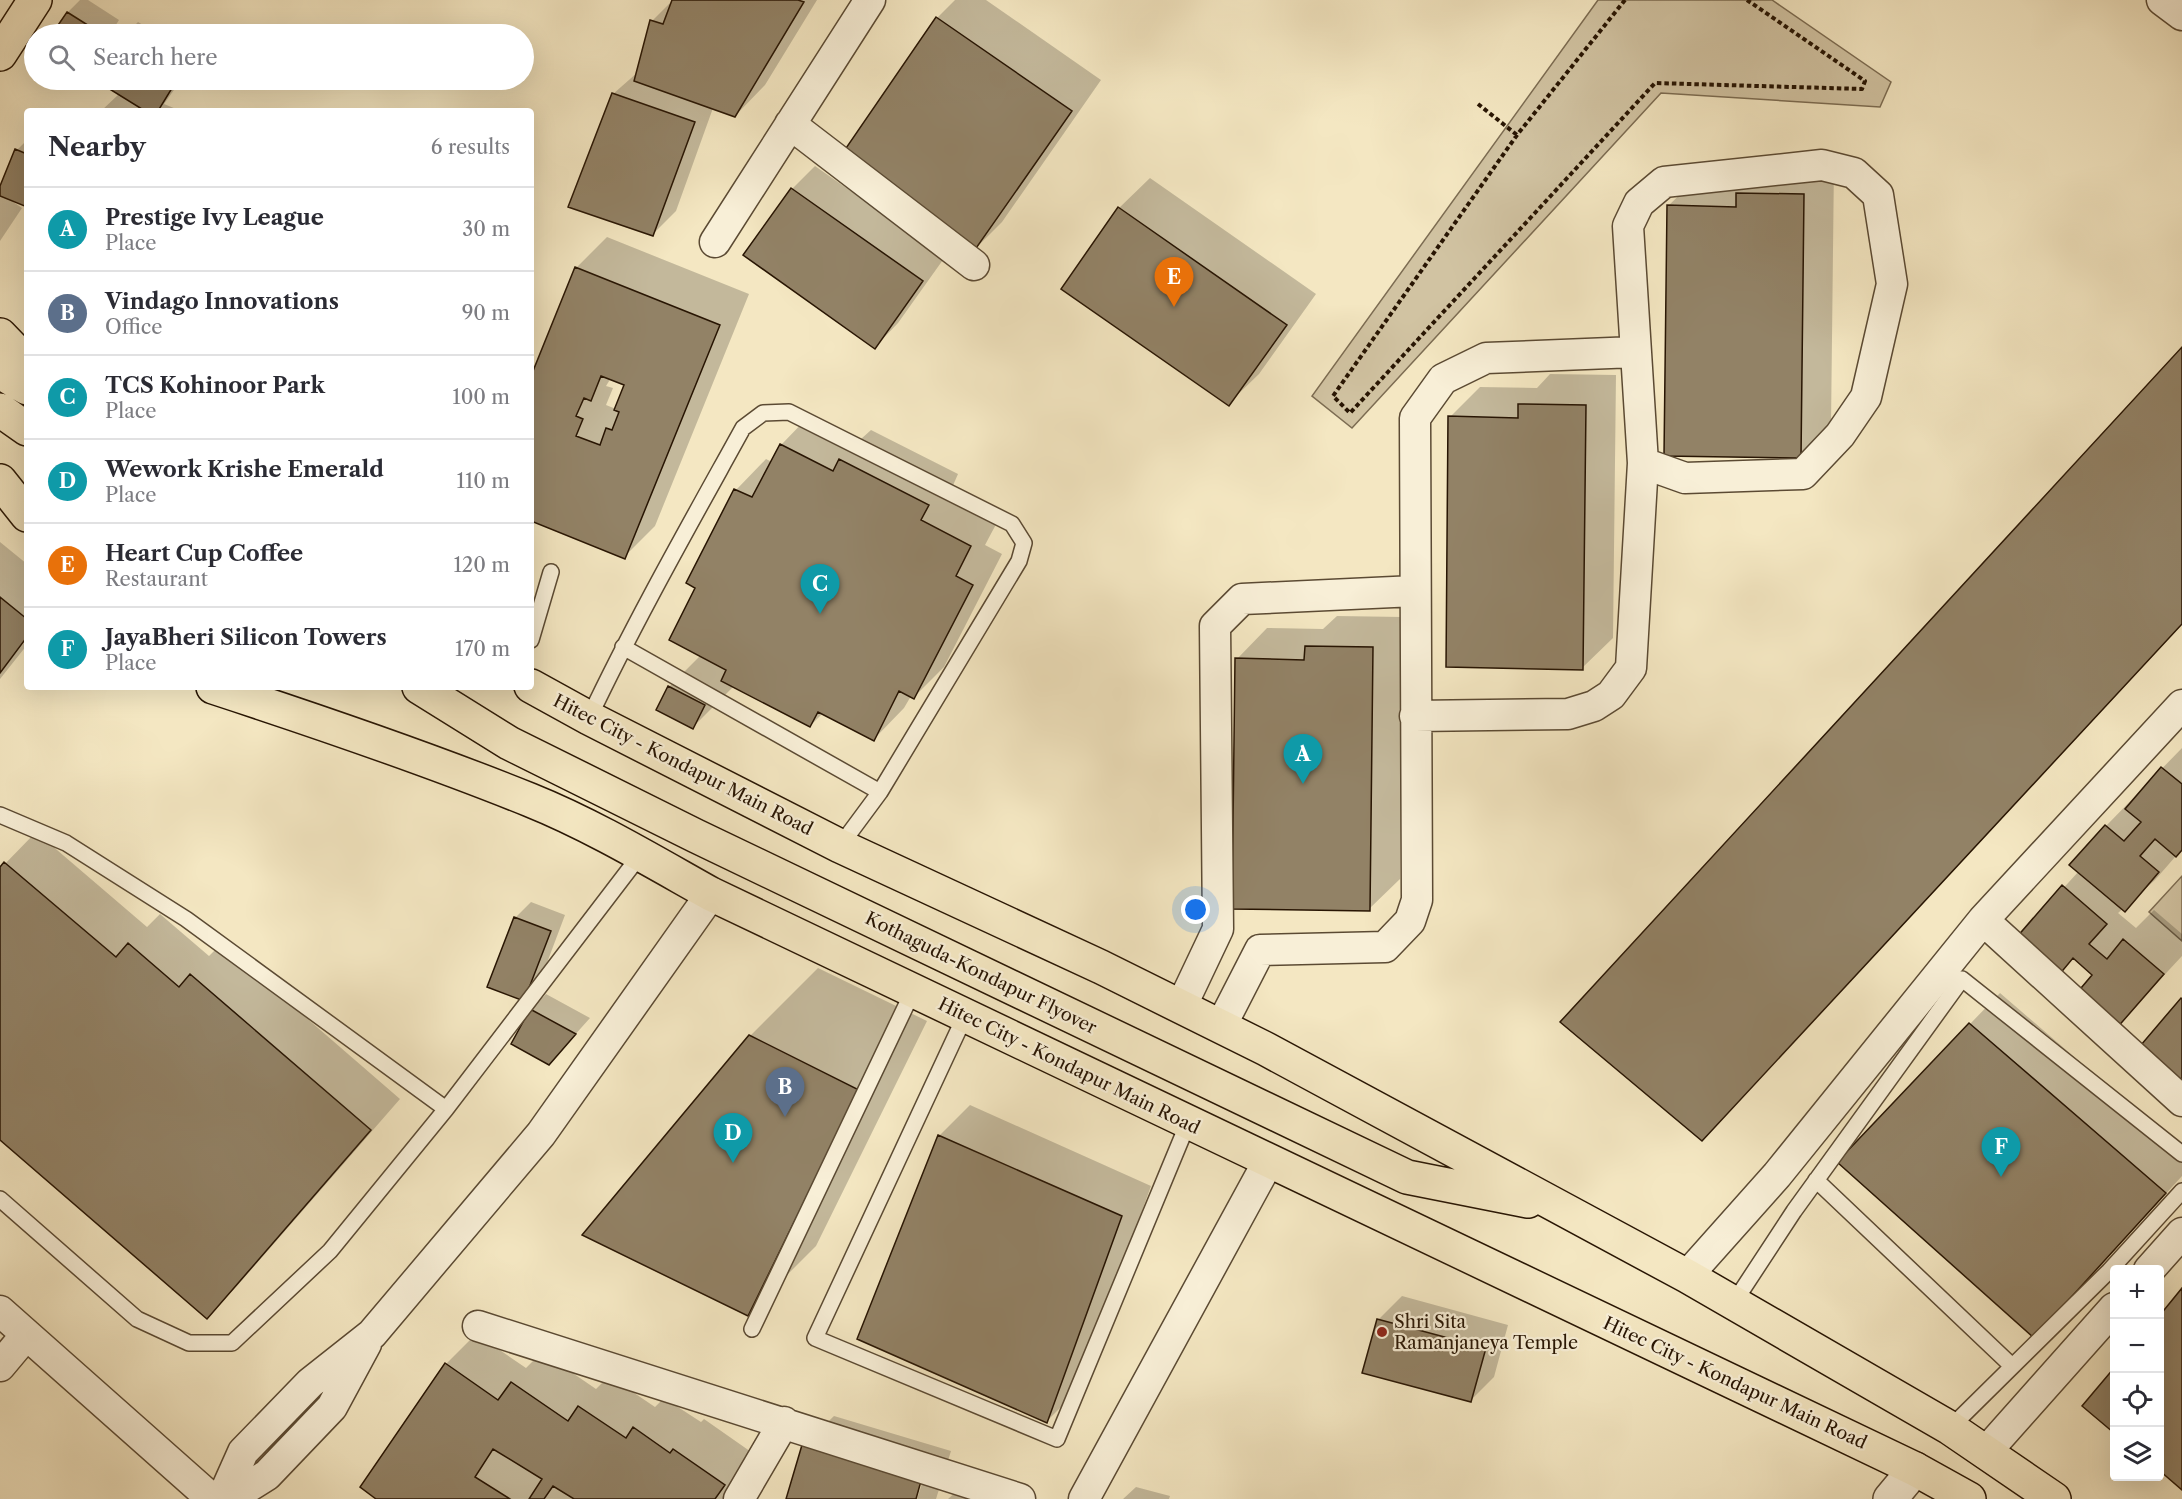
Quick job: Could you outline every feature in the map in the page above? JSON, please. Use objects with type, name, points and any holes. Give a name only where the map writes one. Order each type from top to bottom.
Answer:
[{"type":"main road","points":[[0,54],[35,0]]},
{"type":"main road","points":[[0,335],[24,360]]},
{"type":"main road","points":[[0,372],[24,386]]},
{"type":"main road","points":[[0,410],[24,427]]},
{"type":"main road","points":[[0,482],[24,511]]},
{"type":"main road","name":"Hitec City - Kondapur Main Road","points":[[534,688],[840,846],[1101,967],[1187,995],[1226,1015],[1950,1428],[2054,1499]]},
{"type":"main road","name":"Hitec City - Kondapur Main Road","points":[[222,690],[312,719],[531,800],[641,854],[711,894],[1188,1124],[1915,1469],[1969,1499]]},
{"type":"main road","name":"Kothaguda-Kondapur Flyover","points":[[424,690],[509,743],[696,836],[1407,1177],[1562,1208]]},
{"type":"street","points":[[715,242],[870,0]]},
{"type":"street","points":[[2162,0],[2182,15]]},
{"type":"street","points":[[790,124],[974,265]]},
{"type":"street","points":[[1415,716],[1568,714],[1594,706],[1611,695],[1631,668],[1643,463],[1628,226],[1638,203],[1664,182],[1822,165],[1854,173],[1878,195],[1892,284],[1866,397],[1840,435],[1803,474],[1685,478],[1643,463]]},
{"type":"street","points":[[1218,929],[1260,950],[1385,947],[1410,921],[1417,900],[1415,418],[1443,379],[1486,358],[1635,352]]},
{"type":"street","points":[[1187,995],[1218,929],[1215,626],[1242,599],[1415,591]]},
{"type":"street","points":[[1686,1276],[1777,1175],[1983,920],[2182,705]]},
{"type":"street","points":[[229,1499],[267,1475],[332,1407],[372,1334],[541,1134],[711,894]]},
{"type":"street","points":[[1983,920],[2182,1101]]},
{"type":"street","points":[[1226,1015],[1260,950]]},
{"type":"street","points":[[1084,1499],[1268,1162]]},
{"type":"street","points":[[2153,1265],[2182,1233]]},
{"type":"street","points":[[0,1311],[213,1499]]},
{"type":"street","points":[[1985,1452],[2110,1314]]},
{"type":"street","points":[[478,1326],[1020,1499]]},
{"type":"street","points":[[222,1499],[243,1452],[310,1383],[372,1334]]},
{"type":"street","points":[[0,1366],[26,1335]]},
{"type":"street","points":[[739,1499],[784,1422]]},
{"type":"street","points":[[1890,1499],[1915,1469]]},
{"type":"lane","points":[[589,718],[623,648],[743,428],[763,413],[789,412],[1012,524],[1024,543],[1019,561],[880,792],[840,846]]},
{"type":"lane","points":[[534,630],[551,572]]},
{"type":"lane","points":[[623,648],[880,792]]},
{"type":"lane","points":[[0,815],[66,843],[186,919],[446,1108]]},
{"type":"lane","points":[[0,1199],[136,1319],[189,1343],[232,1343],[330,1251],[446,1108],[641,854]]},
{"type":"lane","points":[[1734,1304],[1816,1180],[1962,979],[2182,1154]]},
{"type":"lane","points":[[752,1329],[914,991]]},
{"type":"lane","points":[[964,1016],[815,1338],[1057,1439],[1188,1124]]},
{"type":"lane","points":[[1816,1180],[2012,1366]]},
{"type":"lane","points":[[1950,1428],[2109,1271],[2182,1191]]},
{"type":"path","points":[[1626,0],[1517,135],[1333,396],[1350,413],[1655,83],[1862,89],[1865,81],[1747,0]]},
{"type":"path","points":[[1478,104],[1517,135]]},
{"type":"shaded area","points":[[1598,0],[1772,0],[1891,82],[1880,107],[1661,93],[1352,428],[1312,396]]},
{"type":"shaded area","points":[[2182,876],[2182,941],[2149,912]]},
{"type":"building","points":[[672,0],[798,0],[804,2],[735,117],[634,81],[650,20],[663,24]]},
{"type":"building","points":[[67,12],[86,24],[59,24]]},
{"type":"building","points":[[936,17],[1072,111],[972,254],[844,151]]},
{"type":"building","points":[[111,90],[171,90],[160,108],[140,108]]},
{"type":"building","points":[[612,93],[695,122],[653,236],[568,207]]},
{"type":"building","points":[[15,149],[24,153],[24,206],[0,196],[0,186]]},
{"type":"building","points":[[791,188],[923,281],[875,349],[743,255]]},
{"type":"building","points":[[1736,193],[1804,194],[1801,458],[1664,456],[1667,205],[1736,207]]},
{"type":"building","points":[[1118,207],[1287,325],[1229,406],[1061,289]]},
{"type":"building","points":[[575,267],[720,325],[625,559],[534,522],[534,369]],"holes":[[[601,376],[624,385],[614,410],[619,412],[612,430],[606,428],[600,445],[576,436],[583,419],[576,416],[584,398],[591,401]]]},
{"type":"building","points":[[2182,347],[2182,624],[1702,1141],[1560,1022]]},
{"type":"building","points":[[1518,404],[1586,405],[1583,670],[1446,667],[1448,416],[1518,418]]},
{"type":"building","points":[[780,444],[833,471],[839,459],[929,505],[921,520],[971,546],[956,576],[973,585],[914,699],[899,691],[874,741],[818,712],[810,727],[721,681],[726,670],[669,640],[695,588],[686,583],[734,489],[752,497]]},
{"type":"building","points":[[0,597],[24,617],[24,641],[0,673]]},
{"type":"building","points":[[1305,646],[1373,647],[1370,911],[1232,909],[1235,658],[1304,660]]},
{"type":"building","points":[[668,686],[705,705],[693,729],[656,710]]},
{"type":"building","points":[[2161,767],[2182,784],[2182,850],[2176,857],[2155,839],[2140,856],[2159,872],[2125,912],[2069,865],[2105,825],[2124,841],[2141,822],[2125,809]]},
{"type":"building","points":[[4,862],[116,957],[128,943],[179,987],[190,974],[371,1130],[207,1319],[0,1140],[0,867]]},
{"type":"building","points":[[2062,885],[2107,924],[2089,944],[2107,959],[2123,939],[2164,974],[2116,1029],[2076,994],[2092,975],[2073,958],[2059,975],[2016,938]]},
{"type":"building","points":[[514,917],[551,931],[524,1001],[487,987]]},
{"type":"building","points":[[2182,999],[2182,1083],[2135,1052]]},
{"type":"building","points":[[530,1009],[576,1034],[549,1065],[511,1044]]},
{"type":"building","points":[[1969,1023],[2166,1193],[2034,1338],[1837,1162]]},
{"type":"building","points":[[749,1035],[859,1090],[748,1316],[582,1235]]},
{"type":"building","points":[[938,1135],[1122,1216],[1047,1423],[857,1339]]},
{"type":"building","points":[[2182,1288],[2182,1490],[2164,1474],[2164,1310]]},
{"type":"building","points":[[1377,1319],[1486,1348],[1471,1402],[1362,1373]]},
{"type":"building","points":[[445,1363],[498,1400],[511,1382],[568,1421],[578,1406],[626,1438],[633,1427],[670,1453],[673,1449],[725,1485],[715,1499],[574,1499],[553,1486],[544,1499],[529,1499],[542,1479],[493,1449],[475,1477],[510,1499],[376,1499],[360,1487]]},
{"type":"building","points":[[2110,1373],[2110,1430],[2082,1406]]},
{"type":"building","points":[[802,1445],[921,1481],[916,1499],[786,1499]]},
{"type":"place","name":"Heart Cup Coffee","points":[[1174,307]]},
{"type":"place","name":"TCS Kohinoor Park","points":[[820,614]]},
{"type":"place","name":"Prestige Ivy League","points":[[1303,784]]},
{"type":"place","name":"Vindago Innovations","points":[[785,1117]]},
{"type":"place","name":"Wework Krishe Emerald","points":[[733,1163]]},
{"type":"place","name":"JayaBheri Silicon Towers","points":[[2001,1177]]},
{"type":"place","name":"Shri Sita Ramanjaneya Temple","points":[[1382,1332]]}]
